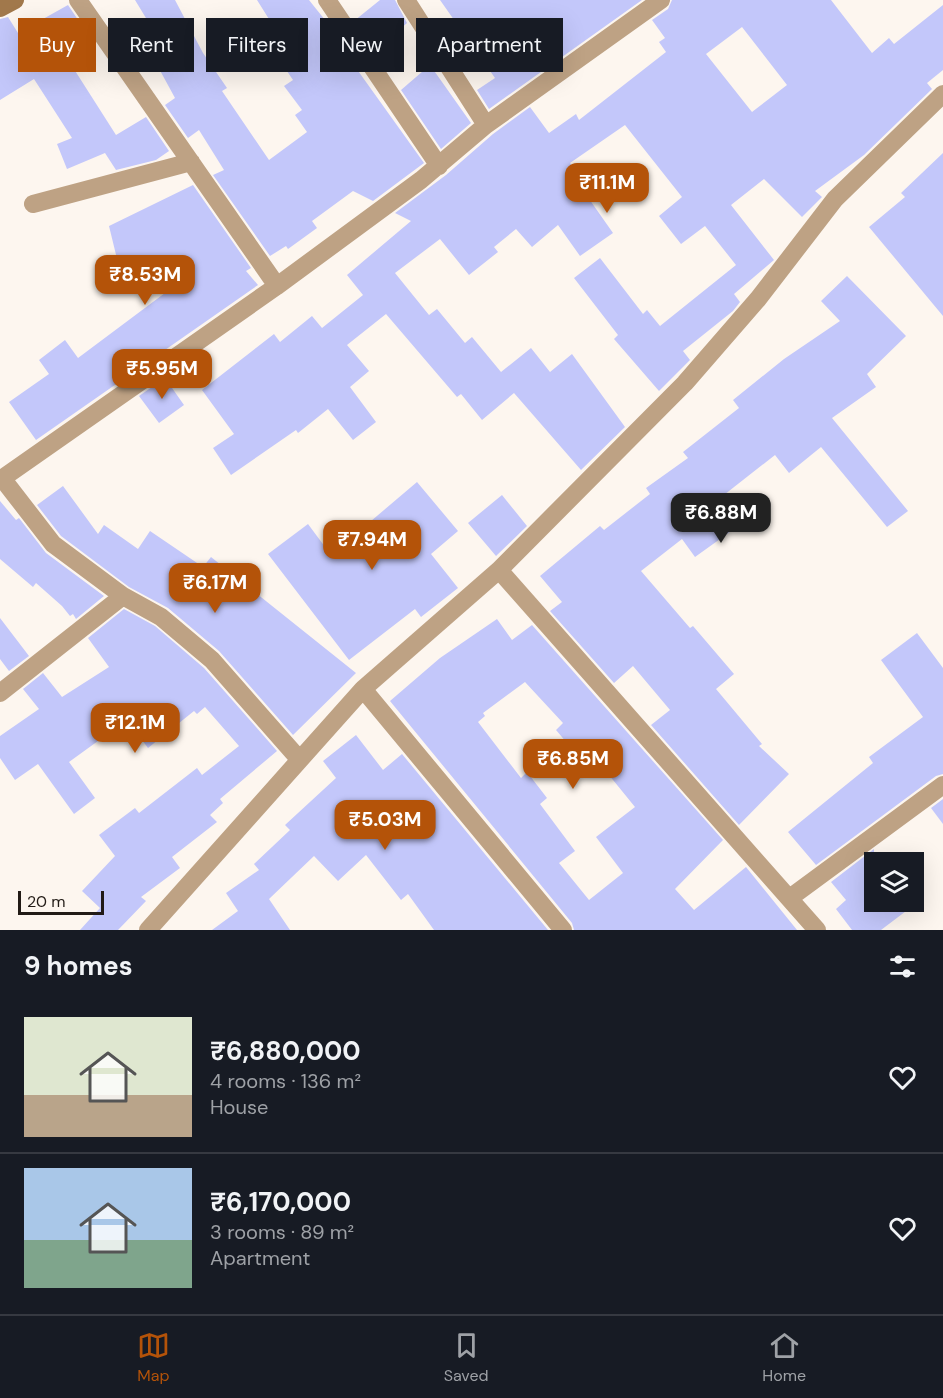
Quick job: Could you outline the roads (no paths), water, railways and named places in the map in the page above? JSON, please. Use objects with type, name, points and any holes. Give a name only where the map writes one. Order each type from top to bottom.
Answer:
[{"type":"street","points":[[0,8],[15,0]]},
{"type":"street","points":[[78,0],[277,286]]},
{"type":"street","points":[[327,0],[439,166]]},
{"type":"street","points":[[406,0],[486,124]]},
{"type":"street","points":[[299,759],[212,660],[161,617],[123,596],[53,544],[1,479],[277,286],[439,166],[486,124],[661,0]]},
{"type":"street","points":[[155,927],[299,759],[363,689],[499,570],[685,383],[758,299],[835,199],[943,94]]},
{"type":"street","points":[[33,204],[191,162]]},
{"type":"street","points":[[499,570],[817,930]]},
{"type":"street","points":[[0,693],[123,596]]},
{"type":"street","points":[[363,689],[563,930]]},
{"type":"street","points":[[790,897],[943,785]]}]
